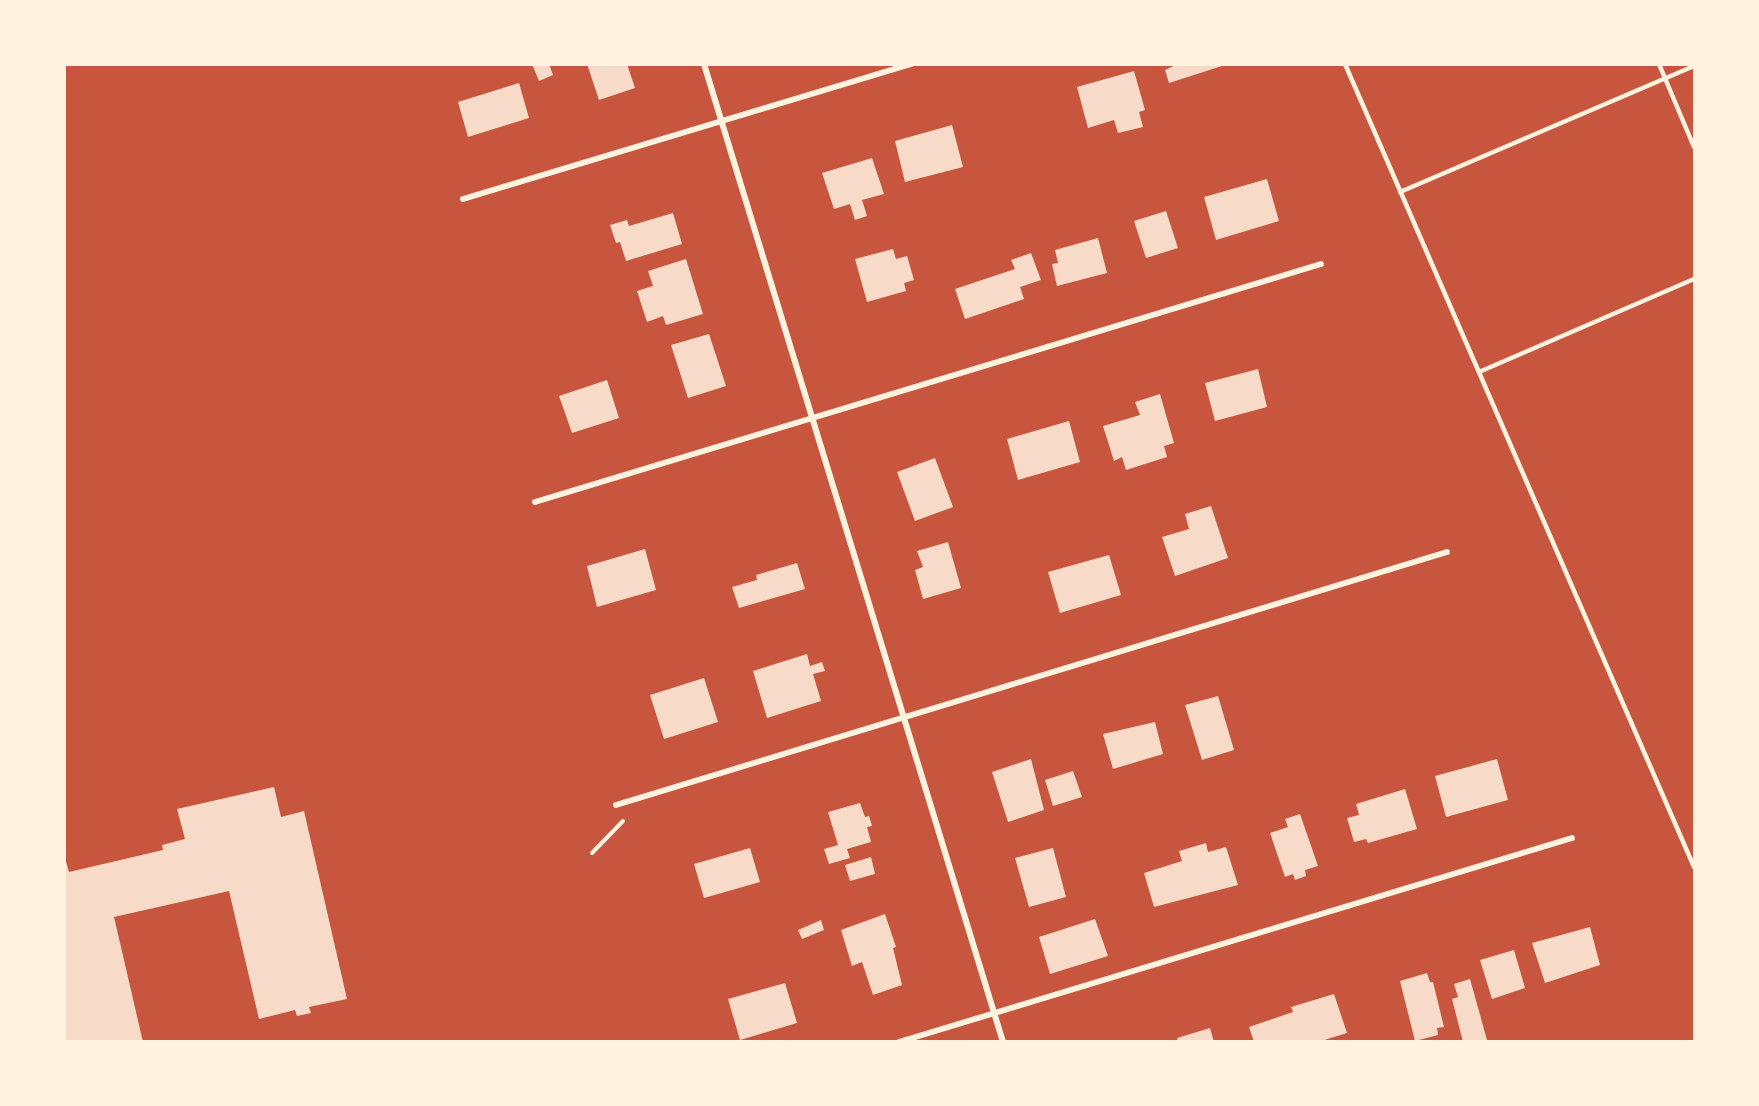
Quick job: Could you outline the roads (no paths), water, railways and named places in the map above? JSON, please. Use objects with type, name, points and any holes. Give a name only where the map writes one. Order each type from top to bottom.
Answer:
[{"type":"street","points":[[704,64],[902,718],[1003,1041]]},
{"type":"street","points":[[463,199],[911,64]]},
{"type":"street","points":[[535,502],[1321,264]]},
{"type":"street","points":[[616,805],[1447,552]]},
{"type":"street","points":[[899,1041],[1572,838]]},
{"type":"lane","points":[[1345,64],[1695,867]]},
{"type":"lane","points":[[1659,64],[1695,147]]},
{"type":"lane","points":[[1400,192],[1695,66]]},
{"type":"lane","points":[[1479,372],[1695,279]]}]
